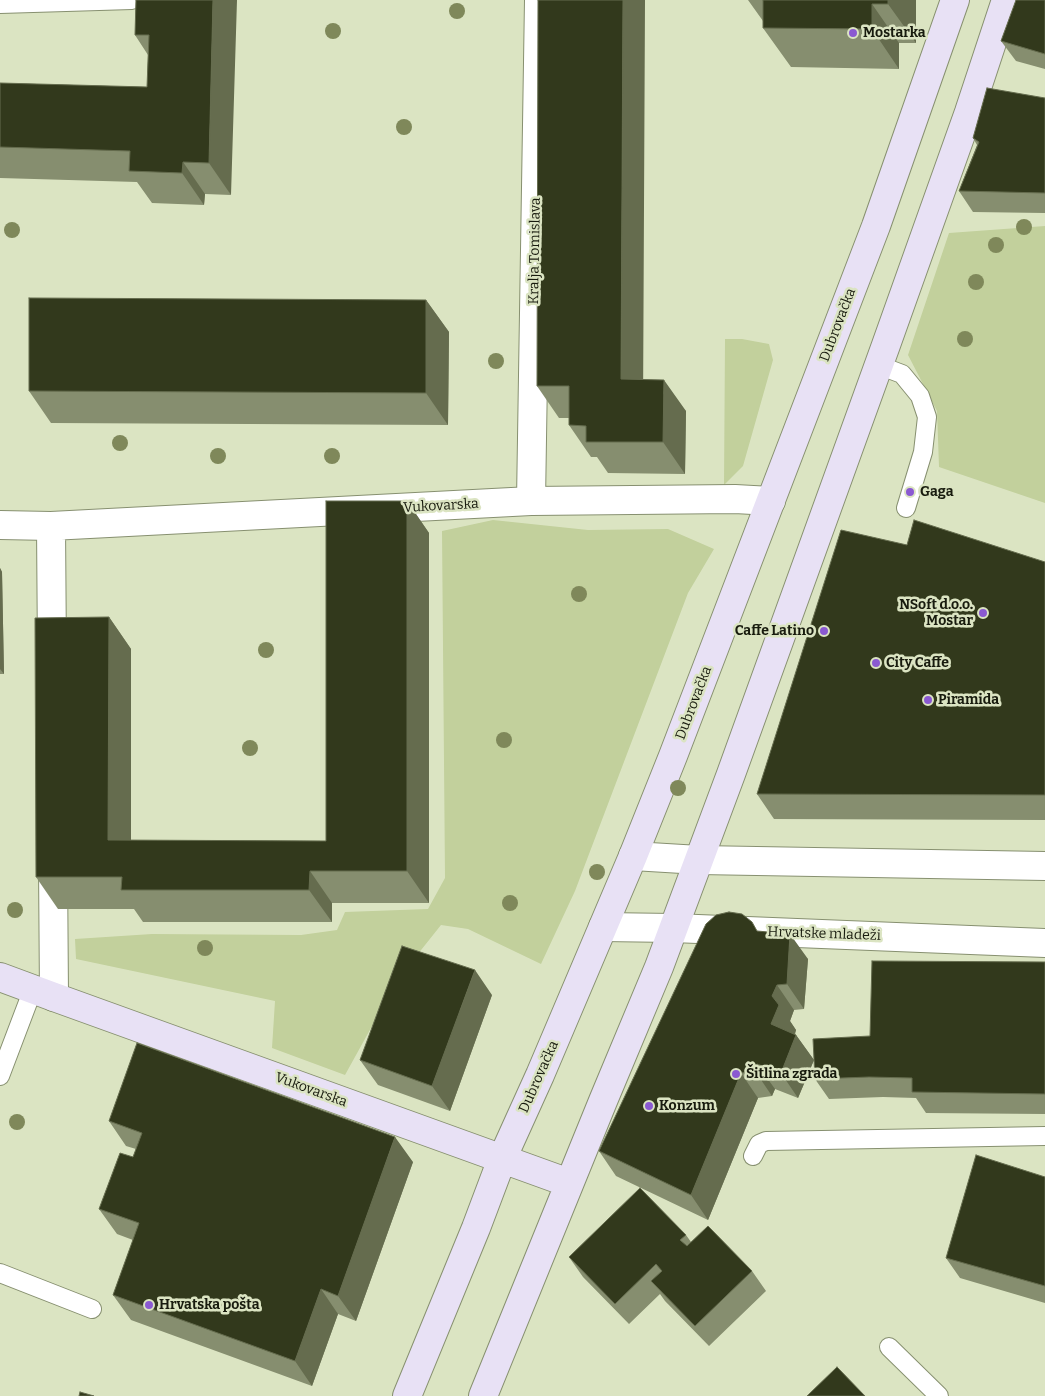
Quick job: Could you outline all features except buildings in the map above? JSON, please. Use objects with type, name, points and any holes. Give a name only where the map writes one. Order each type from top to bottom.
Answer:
[{"type":"street","name":"Kralja Tomislava","points":[[530,501],[539,0]]},
{"type":"street","name":"Dubrovačka","points":[[407,1396],[476,1228],[502,1159],[634,856],[876,226],[955,0]]},
{"type":"street","points":[[483,1396],[659,967],[969,112],[1006,0]]},
{"type":"street","name":"Vukovarska","points":[[0,525],[51,526],[530,501],[728,499],[771,501]]},
{"type":"street","points":[[51,526],[52,683]]},
{"type":"street","points":[[43,993],[53,840]]},
{"type":"street","points":[[634,856],[699,860],[1045,866]]},
{"type":"street","name":"Hrvatske mladeži","points":[[603,927],[673,928],[1045,943]]},
{"type":"street","name":"Vukovarska","points":[[0,976],[569,1183]]},
{"type":"lane","points":[[0,4],[132,0]]},
{"type":"lane","points":[[878,365],[902,374],[920,396],[927,418],[923,452],[906,508]]},
{"type":"lane","points":[[0,1076],[43,993]]},
{"type":"lane","points":[[752,1156],[759,1144],[766,1141],[1045,1136]]},
{"type":"lane","points":[[0,1272],[92,1309]]},
{"type":"lane","points":[[889,1347],[939,1396]]},
{"type":"green space","points":[[1045,226],[1045,503],[939,467],[937,411],[908,355],[949,233]]},
{"type":"green space","points":[[725,339],[742,339],[769,344],[773,360],[743,466],[724,485]]},
{"type":"green space","points":[[493,520],[588,530],[668,529],[714,549],[688,593],[575,891],[541,964],[468,929],[441,925],[398,979],[345,1075],[272,1048],[275,1001],[76,959],[75,939],[152,934],[301,935],[337,930],[345,912],[428,909],[445,878],[442,531]]},
{"type":"place","name":"Mostarka","points":[[853,33]]},
{"type":"place","name":"Gaga","points":[[910,492]]},
{"type":"place","name":"NSoft d.o.o. Mostar","points":[[983,613]]},
{"type":"place","name":"Caffe Latino","points":[[824,631]]},
{"type":"place","name":"City Caffe","points":[[876,663]]},
{"type":"place","name":"Piramida","points":[[928,700]]},
{"type":"place","name":"Šitlina zgrada","points":[[736,1074]]},
{"type":"place","name":"Konzum","points":[[649,1106]]},
{"type":"place","name":"Hrvatska pošta","points":[[149,1305]]}]
